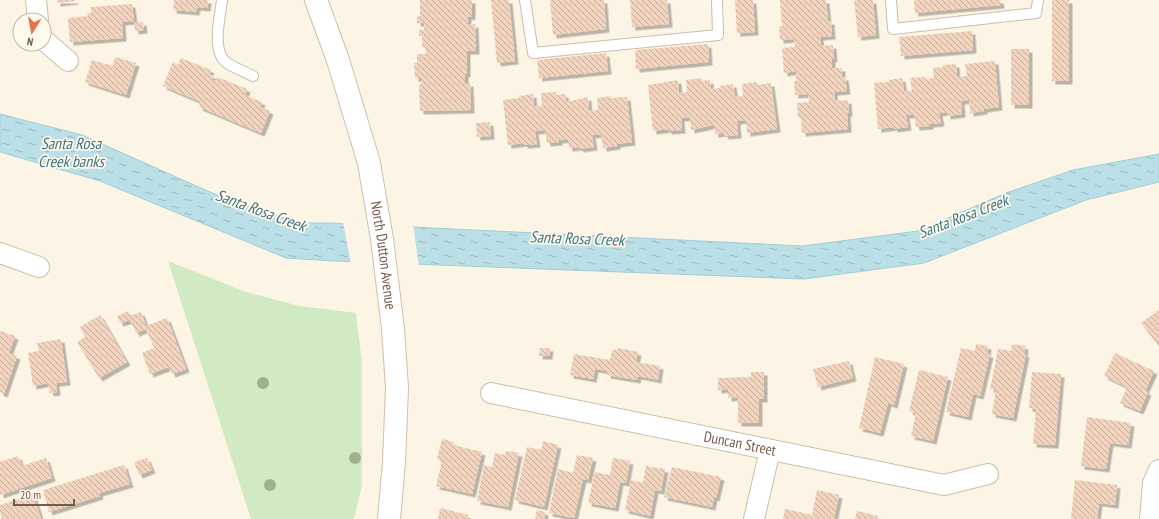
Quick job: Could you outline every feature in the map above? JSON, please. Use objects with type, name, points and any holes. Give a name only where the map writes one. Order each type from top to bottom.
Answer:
[{"type":"main road","name":"North Dutton Avenue","points":[[316,0],[338,60],[369,163],[382,239],[397,388],[394,462],[389,519]]},
{"type":"street","points":[[36,0],[37,12]]},
{"type":"street","points":[[52,47],[68,61]]},
{"type":"street","points":[[0,253],[39,267]]},
{"type":"street","name":"Duncan Street","points":[[491,393],[944,485],[988,474]]},
{"type":"street","points":[[754,519],[770,450]]},
{"type":"street","points":[[1150,519],[1154,483],[1159,470]]},
{"type":"lane","points":[[222,0],[218,49],[227,63],[253,76]]},
{"type":"lane","points":[[526,0],[533,53],[718,35],[717,0]]},
{"type":"lane","points":[[890,0],[893,29],[1036,13],[1038,0]]},
{"type":"green space","points":[[168,261],[246,292],[299,306],[356,313],[362,364],[362,485],[354,519],[251,519]]},
{"type":"water","points":[[0,114],[82,135],[219,196],[301,223],[330,223],[803,246],[918,231],[1006,193],[1073,170],[1159,154],[1159,182],[1086,200],[924,263],[804,279],[334,261],[286,258],[100,181],[0,152]]},
{"type":"pier","points":[[343,222],[413,225],[419,266],[351,264]]},
{"type":"building","points":[[57,0],[75,0],[75,1],[57,3]]},
{"type":"building","points":[[174,0],[208,0],[207,8],[197,7],[196,12],[173,10]]},
{"type":"building","points":[[420,0],[472,0],[472,16],[468,17],[468,25],[475,24],[476,51],[467,51],[467,74],[465,74],[465,84],[470,83],[471,110],[420,111],[419,85],[421,84],[421,78],[415,78],[414,63],[417,63],[417,54],[426,54],[425,47],[422,47],[422,36],[419,36],[419,30],[424,30],[424,23],[417,23],[417,17],[420,16]]},
{"type":"building","points":[[491,0],[509,0],[515,61],[497,63]]},
{"type":"building","points":[[550,0],[604,0],[606,29],[553,35]]},
{"type":"building","points":[[630,0],[667,0],[669,24],[632,27]]},
{"type":"building","points":[[735,0],[753,0],[755,32],[737,33]]},
{"type":"building","points":[[780,0],[826,0],[828,21],[831,21],[832,36],[820,37],[821,46],[833,45],[834,59],[832,59],[832,68],[842,68],[842,77],[845,77],[847,91],[834,92],[835,101],[848,100],[848,129],[802,133],[801,118],[798,117],[797,103],[809,102],[808,94],[795,95],[794,81],[796,81],[796,71],[784,73],[782,48],[795,47],[794,39],[780,40],[779,26],[782,26]]},
{"type":"building","points":[[854,0],[873,0],[876,35],[858,37]]},
{"type":"building","points":[[914,0],[1000,0],[1001,5],[915,13]]},
{"type":"building","points":[[1052,0],[1069,0],[1069,81],[1052,81]]},
{"type":"building","points":[[132,4],[134,21],[122,22],[123,38],[70,42],[68,18],[88,16],[87,13],[91,13],[91,7]]},
{"type":"building","points":[[143,22],[144,30],[135,31],[134,23]]},
{"type":"building","points":[[972,31],[973,50],[901,56],[899,37]]},
{"type":"building","points":[[708,44],[709,62],[636,69],[635,50]]},
{"type":"building","points":[[1011,49],[1029,49],[1029,105],[1011,105]]},
{"type":"building","points":[[606,53],[608,71],[539,78],[537,60]]},
{"type":"building","points":[[115,57],[136,63],[126,95],[85,82],[92,60],[113,66]]},
{"type":"building","points":[[181,58],[211,70],[209,74],[213,76],[212,80],[216,81],[217,77],[247,89],[245,95],[262,102],[260,107],[270,111],[261,133],[199,107],[201,102],[163,86],[173,62],[178,65]]},
{"type":"building","points":[[995,61],[999,107],[970,113],[969,100],[961,101],[962,114],[947,116],[947,112],[939,113],[941,123],[930,124],[930,126],[916,127],[914,115],[906,115],[908,127],[878,129],[874,83],[889,82],[889,80],[902,78],[904,91],[912,91],[910,78],[934,78],[933,68],[943,67],[943,65],[956,64],[957,77],[967,76],[965,64]]},
{"type":"building","points":[[702,78],[702,81],[710,80],[711,89],[733,84],[735,97],[743,96],[742,84],[756,82],[757,85],[771,83],[777,129],[747,133],[746,120],[737,121],[738,135],[725,136],[724,133],[715,134],[714,125],[691,130],[690,117],[681,118],[682,130],[668,131],[668,129],[653,131],[648,85],[678,80],[679,93],[687,92],[686,80]]},
{"type":"building","points":[[556,92],[556,95],[565,94],[566,102],[588,97],[589,111],[598,110],[597,98],[611,96],[611,98],[627,97],[632,142],[603,148],[601,134],[592,135],[594,147],[580,149],[579,147],[569,148],[568,139],[559,140],[559,142],[547,143],[545,130],[535,131],[537,144],[524,145],[524,143],[508,145],[503,100],[533,94],[534,107],[542,106],[541,93]]},
{"type":"building","points":[[490,122],[491,136],[477,137],[476,123]]},
{"type":"building","points":[[1159,310],[1159,341],[1156,343],[1141,323]]},
{"type":"building","points":[[128,311],[130,316],[141,312],[146,326],[167,318],[186,369],[172,374],[169,367],[150,374],[142,353],[154,348],[146,329],[136,333],[130,320],[120,323],[117,316]]},
{"type":"building","points":[[100,315],[127,362],[99,378],[77,342],[85,337],[80,327]]},
{"type":"building","points":[[0,331],[15,336],[9,353],[17,356],[4,394],[0,392]]},
{"type":"building","points":[[61,339],[67,382],[56,383],[57,392],[50,393],[48,383],[33,386],[28,353],[39,351],[37,343]]},
{"type":"building","points":[[976,344],[988,346],[987,354],[990,354],[980,396],[973,394],[968,417],[946,412],[961,348],[975,351]]},
{"type":"building","points":[[1012,344],[1025,346],[1024,354],[1026,354],[1013,418],[992,414],[996,390],[990,389],[998,349],[1011,351]]},
{"type":"building","points":[[540,348],[550,348],[549,356],[539,356]]},
{"type":"building","points":[[618,348],[638,352],[636,362],[660,366],[658,380],[638,376],[637,380],[607,375],[608,371],[595,369],[593,379],[570,375],[574,354],[610,360],[612,350],[617,350]]},
{"type":"building","points":[[1115,353],[1154,371],[1145,391],[1148,392],[1140,411],[1120,403],[1127,387],[1104,376]]},
{"type":"building","points":[[875,357],[904,364],[894,405],[888,403],[880,433],[859,428]]},
{"type":"building","points":[[849,361],[853,378],[818,387],[813,369]]},
{"type":"building","points":[[919,370],[948,377],[933,441],[911,436],[916,413],[909,411]]},
{"type":"building","points":[[751,372],[764,372],[764,399],[759,399],[759,423],[738,423],[738,397],[728,398],[728,389],[718,390],[718,378],[751,377]]},
{"type":"building","points":[[1032,372],[1061,374],[1055,445],[1033,444],[1036,409],[1029,408]]},
{"type":"building","points":[[1087,417],[1131,423],[1128,445],[1110,443],[1106,469],[1081,466]]},
{"type":"building","points":[[442,439],[454,442],[453,445],[482,452],[472,494],[436,486],[442,461],[437,459]]},
{"type":"building","points":[[543,441],[558,445],[544,507],[515,500],[527,447],[541,450]]},
{"type":"building","points":[[506,451],[519,453],[508,507],[477,501],[484,465],[492,467],[495,453],[505,455]]},
{"type":"building","points":[[577,455],[593,458],[588,480],[583,479],[574,518],[549,513],[558,469],[573,473]]},
{"type":"building","points":[[18,456],[22,466],[46,458],[52,478],[0,495],[0,462]]},
{"type":"building","points":[[147,458],[152,470],[139,475],[134,462]]},
{"type":"building","points":[[613,458],[630,461],[626,483],[620,482],[615,508],[588,503],[595,472],[610,475]]},
{"type":"building","points":[[124,465],[130,484],[99,493],[100,496],[49,512],[43,490]]},
{"type":"building","points":[[646,466],[665,469],[661,491],[655,490],[650,516],[625,510],[631,480],[643,483]]},
{"type":"building","points":[[672,467],[721,477],[716,498],[714,497],[712,507],[664,497]]},
{"type":"building","points":[[1075,480],[1117,485],[1115,505],[1099,503],[1097,519],[1071,519]]},
{"type":"building","points":[[817,490],[839,495],[834,519],[783,519],[785,509],[812,515]]},
{"type":"building","points":[[33,494],[41,519],[2,519],[0,505]]},
{"type":"building","points":[[440,508],[468,515],[467,519],[438,519]]},
{"type":"building","points":[[537,510],[545,512],[544,519],[535,519]]},
{"type":"building","points":[[857,511],[878,516],[877,519],[855,519]]},
{"type":"water label","name":"Santa Rosa Creek banks","points":[[71,152]]},
{"type":"water label","name":"Santa Rosa Creek","points":[[261,210]]},
{"type":"water label","name":"Santa Rosa Creek","points":[[963,216]]},
{"type":"water label","name":"Santa Rosa Creek","points":[[577,238]]}]
